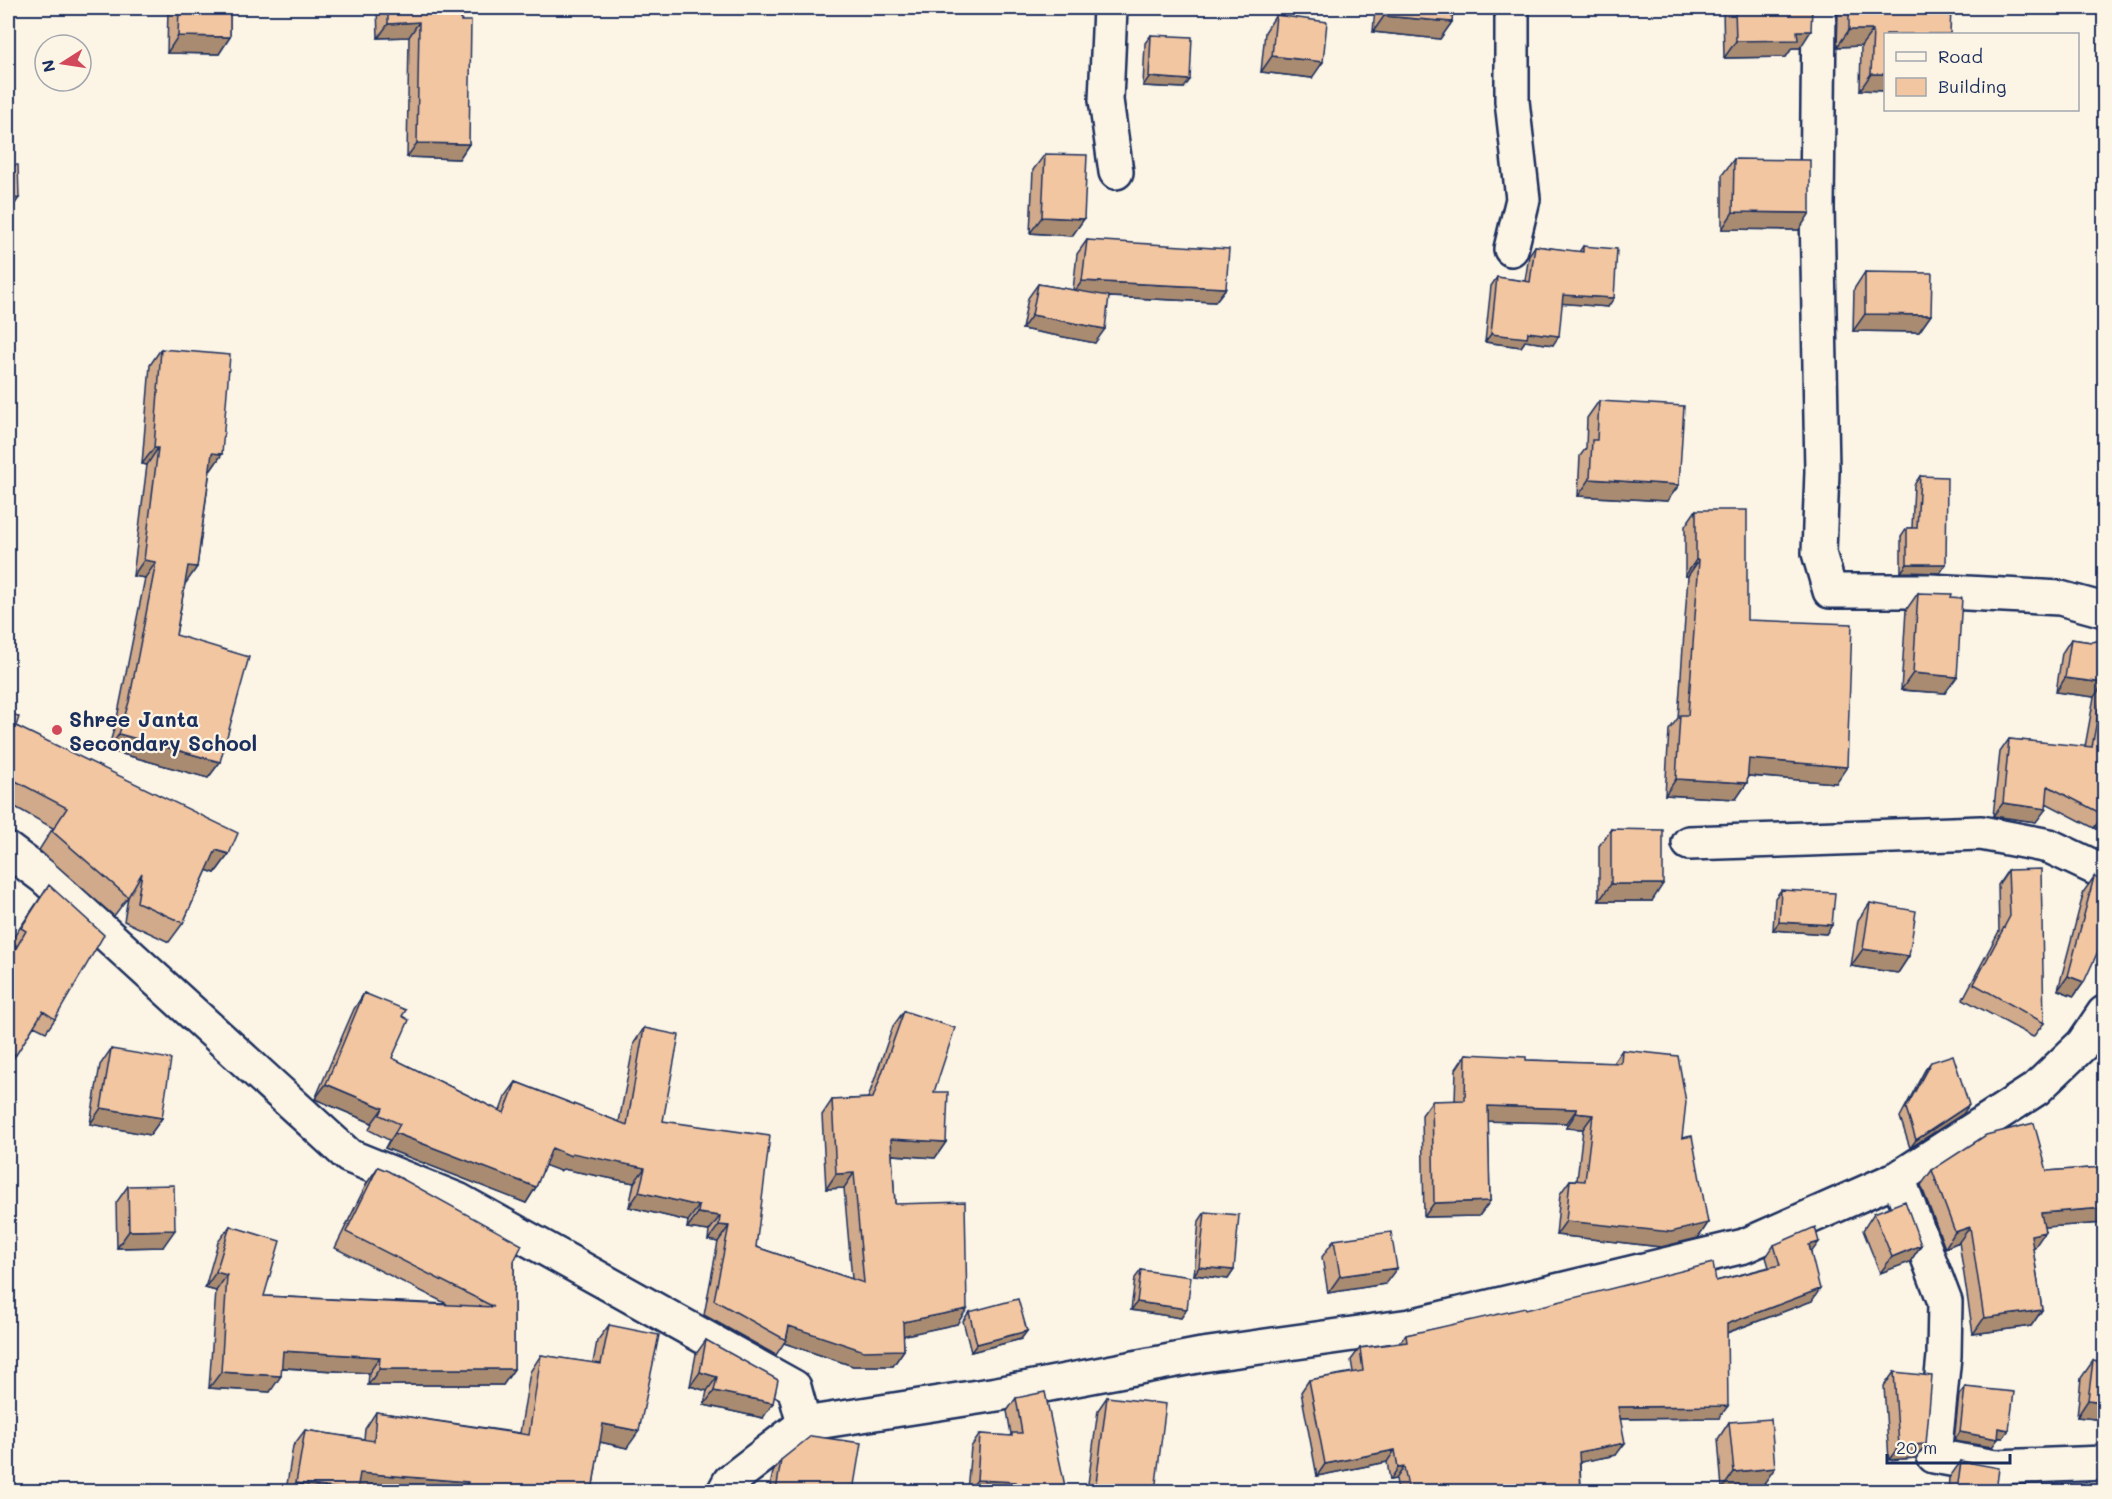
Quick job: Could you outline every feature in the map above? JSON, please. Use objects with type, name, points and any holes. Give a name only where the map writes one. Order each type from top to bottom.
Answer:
[{"type":"street","points":[[1110,8],[1106,100],[1116,172]]},
{"type":"street","points":[[1511,249],[1523,199],[1512,101],[1512,8]]},
{"type":"street","points":[[1819,8],[1818,208],[1822,471],[1819,554],[1830,591],[1930,591],[2060,598],[2104,610]]},
{"type":"street","points":[[1689,843],[1981,833],[2049,846],[2104,872]]},
{"type":"street","points":[[8,850],[44,877],[102,929],[349,1156],[458,1200],[794,1387],[804,1425]]},
{"type":"street","points":[[724,1491],[730,1481],[804,1425],[997,1394],[1202,1355],[1410,1326],[1744,1245],[1898,1178],[2036,1089],[2083,1044],[2104,1013]]},
{"type":"street","points":[[1898,1178],[1945,1302],[1944,1356],[1934,1456],[1995,1467],[2104,1463]]},
{"type":"building","points":[[179,8],[230,8],[230,37],[178,36]]},
{"type":"building","points":[[388,8],[461,8],[461,21],[471,21],[469,144],[417,143],[419,22],[388,24]]},
{"type":"building","points":[[1385,8],[1453,8],[1452,22],[1384,16]]},
{"type":"building","points":[[1735,8],[1812,8],[1811,31],[1797,31],[1798,40],[1736,41]]},
{"type":"building","points":[[1849,8],[1951,8],[1950,33],[1884,33],[1884,74],[1871,74],[1873,30],[1849,30]]},
{"type":"building","points":[[1276,15],[1327,22],[1323,62],[1272,56]]},
{"type":"building","points":[[1151,35],[1192,37],[1190,80],[1149,77]]},
{"type":"building","points":[[1045,154],[1087,155],[1084,219],[1042,217]]},
{"type":"building","points":[[1734,159],[1810,160],[1810,213],[1733,212]]},
{"type":"building","points":[[8,165],[18,165],[19,198],[8,199]]},
{"type":"building","points":[[1087,240],[1229,249],[1226,288],[1082,281]]},
{"type":"building","points":[[1535,246],[1583,252],[1583,246],[1617,249],[1614,298],[1563,295],[1559,336],[1528,332],[1527,338],[1491,334],[1497,277],[1530,282]]},
{"type":"building","points":[[1865,272],[1932,273],[1931,315],[1865,314]]},
{"type":"building","points":[[1038,284],[1109,296],[1105,329],[1032,315]]},
{"type":"building","points":[[161,349],[230,355],[222,454],[212,453],[197,567],[188,566],[176,635],[249,657],[220,762],[119,734],[129,702],[156,562],[144,560],[158,448],[154,448]]},
{"type":"building","points":[[1599,401],[1684,406],[1679,485],[1590,479],[1592,440],[1597,440]]},
{"type":"building","points":[[1920,476],[1947,477],[1946,564],[1907,564],[1907,528],[1917,528]]},
{"type":"building","points":[[1696,510],[1747,510],[1747,620],[1852,624],[1847,767],[1749,759],[1747,783],[1676,779],[1680,715],[1688,715],[1699,560],[1696,560]]},
{"type":"building","points":[[1918,593],[1952,594],[1951,597],[1962,598],[1957,677],[1913,673]]},
{"type":"building","points":[[2071,639],[2091,642],[2104,640],[2104,683],[2065,678]]},
{"type":"building","points":[[2104,683],[2104,815],[2048,786],[2046,809],[2003,803],[2009,739],[2092,747]]},
{"type":"building","points":[[8,711],[19,717],[16,726],[238,833],[229,854],[216,850],[183,923],[137,902],[142,873],[128,897],[52,831],[67,808],[8,777]]},
{"type":"building","points":[[1611,829],[1663,830],[1663,884],[1611,884]]},
{"type":"building","points":[[2041,869],[2044,1023],[1974,984],[2010,916],[2008,870]]},
{"type":"building","points":[[2094,877],[2104,880],[2104,938],[2084,982],[2068,976]]},
{"type":"building","points":[[49,885],[104,935],[55,1019],[43,1011],[16,1055],[8,1050],[8,962],[26,931],[21,928]]},
{"type":"building","points":[[1781,890],[1835,893],[1832,925],[1779,922]]},
{"type":"building","points":[[1870,903],[1916,911],[1909,956],[1863,949]]},
{"type":"building","points":[[364,993],[406,1010],[402,1016],[409,1020],[392,1058],[504,1113],[516,1082],[627,1125],[644,1028],[679,1035],[663,1121],[770,1136],[756,1247],[864,1283],[854,1173],[836,1174],[832,1100],[873,1098],[904,1011],[955,1028],[934,1092],[948,1092],[946,1142],[891,1139],[895,1204],[965,1202],[967,1309],[903,1322],[904,1350],[864,1351],[789,1326],[786,1340],[714,1300],[729,1226],[719,1225],[720,1216],[698,1213],[699,1206],[639,1192],[645,1168],[572,1153],[571,1156],[552,1148],[536,1187],[395,1133],[400,1124],[380,1115],[383,1108],[326,1084]]},
{"type":"building","points":[[111,1049],[171,1059],[162,1118],[101,1108]]},
{"type":"building","points":[[1622,1050],[1678,1056],[1686,1102],[1682,1138],[1692,1136],[1708,1223],[1671,1232],[1566,1221],[1570,1180],[1585,1181],[1593,1115],[1576,1113],[1577,1109],[1488,1106],[1490,1201],[1434,1203],[1432,1101],[1465,1100],[1466,1054],[1526,1057],[1526,1060],[1621,1063]]},
{"type":"building","points":[[1953,1055],[1969,1105],[1916,1140],[1906,1108],[1931,1062]]},
{"type":"building","points":[[2034,1123],[2047,1171],[2104,1167],[2104,1208],[2041,1213],[2045,1232],[2031,1235],[2042,1310],[1984,1318],[1970,1227],[1955,1232],[1932,1170],[1986,1135]]},
{"type":"building","points":[[378,1167],[522,1245],[514,1261],[514,1369],[379,1369],[380,1357],[283,1351],[281,1376],[221,1372],[227,1275],[216,1272],[230,1226],[280,1241],[264,1296],[494,1307],[346,1232]]},
{"type":"building","points":[[174,1185],[175,1230],[129,1231],[128,1186]]},
{"type":"building","points":[[1905,1201],[1921,1245],[1892,1257],[1874,1213]]},
{"type":"building","points":[[1205,1212],[1239,1215],[1234,1270],[1199,1267]]},
{"type":"building","points":[[1815,1227],[1819,1242],[1809,1245],[1820,1289],[1727,1324],[1728,1406],[1618,1407],[1625,1443],[1579,1452],[1581,1491],[1409,1491],[1404,1467],[1398,1468],[1395,1450],[1325,1464],[1309,1380],[1363,1371],[1360,1348],[1407,1342],[1406,1335],[1525,1308],[1526,1310],[1713,1263],[1716,1281],[1780,1265],[1774,1245]]},
{"type":"building","points":[[1391,1232],[1397,1268],[1340,1276],[1334,1240]]},
{"type":"building","points":[[1141,1270],[1191,1277],[1187,1309],[1137,1302]]},
{"type":"building","points":[[1018,1299],[1027,1331],[977,1344],[969,1312]]},
{"type":"building","points":[[609,1325],[659,1335],[639,1431],[603,1424],[592,1491],[467,1491],[468,1482],[360,1473],[357,1491],[296,1483],[305,1430],[374,1441],[376,1412],[529,1435],[541,1355],[601,1364]]},
{"type":"building","points":[[706,1340],[778,1380],[773,1403],[714,1391],[717,1377],[700,1372]]},
{"type":"building","points":[[2093,1361],[2104,1363],[2104,1402],[2088,1400]]},
{"type":"building","points":[[1894,1372],[1932,1376],[1926,1444],[1899,1446]]},
{"type":"building","points":[[1965,1387],[2014,1392],[2009,1430],[1999,1428],[1998,1439],[1960,1432]]},
{"type":"building","points":[[1045,1392],[1066,1491],[1014,1491],[1016,1482],[977,1480],[980,1434],[1012,1436],[1012,1433],[1022,1433],[1016,1398]]},
{"type":"building","points":[[1107,1397],[1166,1404],[1155,1491],[1095,1491]]},
{"type":"building","points":[[1771,1419],[1775,1468],[1734,1472],[1729,1422]]},
{"type":"building","points":[[811,1436],[861,1443],[853,1491],[776,1491],[781,1460]]},
{"type":"building","points":[[1961,1461],[1999,1468],[1996,1491],[1957,1491]]},
{"type":"place","name":"Shree Janta Secondary School","points":[[57,730]]}]
